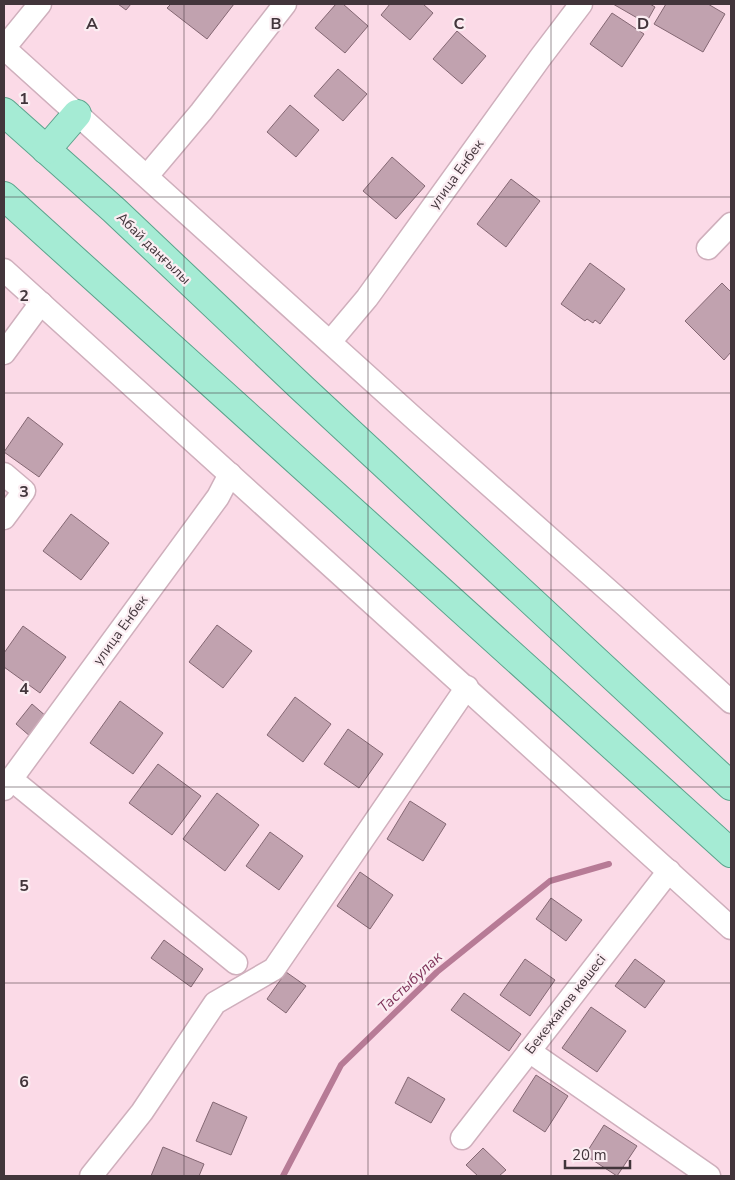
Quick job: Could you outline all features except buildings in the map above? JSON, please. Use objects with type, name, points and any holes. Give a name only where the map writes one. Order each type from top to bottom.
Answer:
[{"type":"main road","name":"Абай даңғылы","points":[[4,112],[114,210],[302,388],[731,786]]},
{"type":"main road","points":[[46,150],[77,114]]},
{"type":"main road","points":[[4,196],[731,853]]},
{"type":"street","points":[[40,4],[4,48],[731,702]]},
{"type":"street","points":[[147,176],[201,112],[285,4]]},
{"type":"street","name":"улица Енбек","points":[[330,342],[368,298],[540,58],[581,4]]},
{"type":"street","points":[[708,248],[731,224]]},
{"type":"street","points":[[4,270],[731,928]]},
{"type":"street","points":[[4,353],[41,303]]},
{"type":"street","points":[[4,474],[24,491],[4,518]]},
{"type":"street","name":"улица Енбек","points":[[7,784],[218,497],[230,474]]},
{"type":"street","points":[[91,1176],[142,1112],[215,1003],[274,969],[467,688]]},
{"type":"street","points":[[7,784],[236,963]]},
{"type":"street","name":"Бекежанов көшесі","points":[[462,1138],[669,872]]},
{"type":"street","points":[[529,1051],[709,1176]]},
{"type":"waterway","name":"Тастыбулак","points":[[283,1176],[341,1065],[437,972],[550,881],[609,864]]}]
